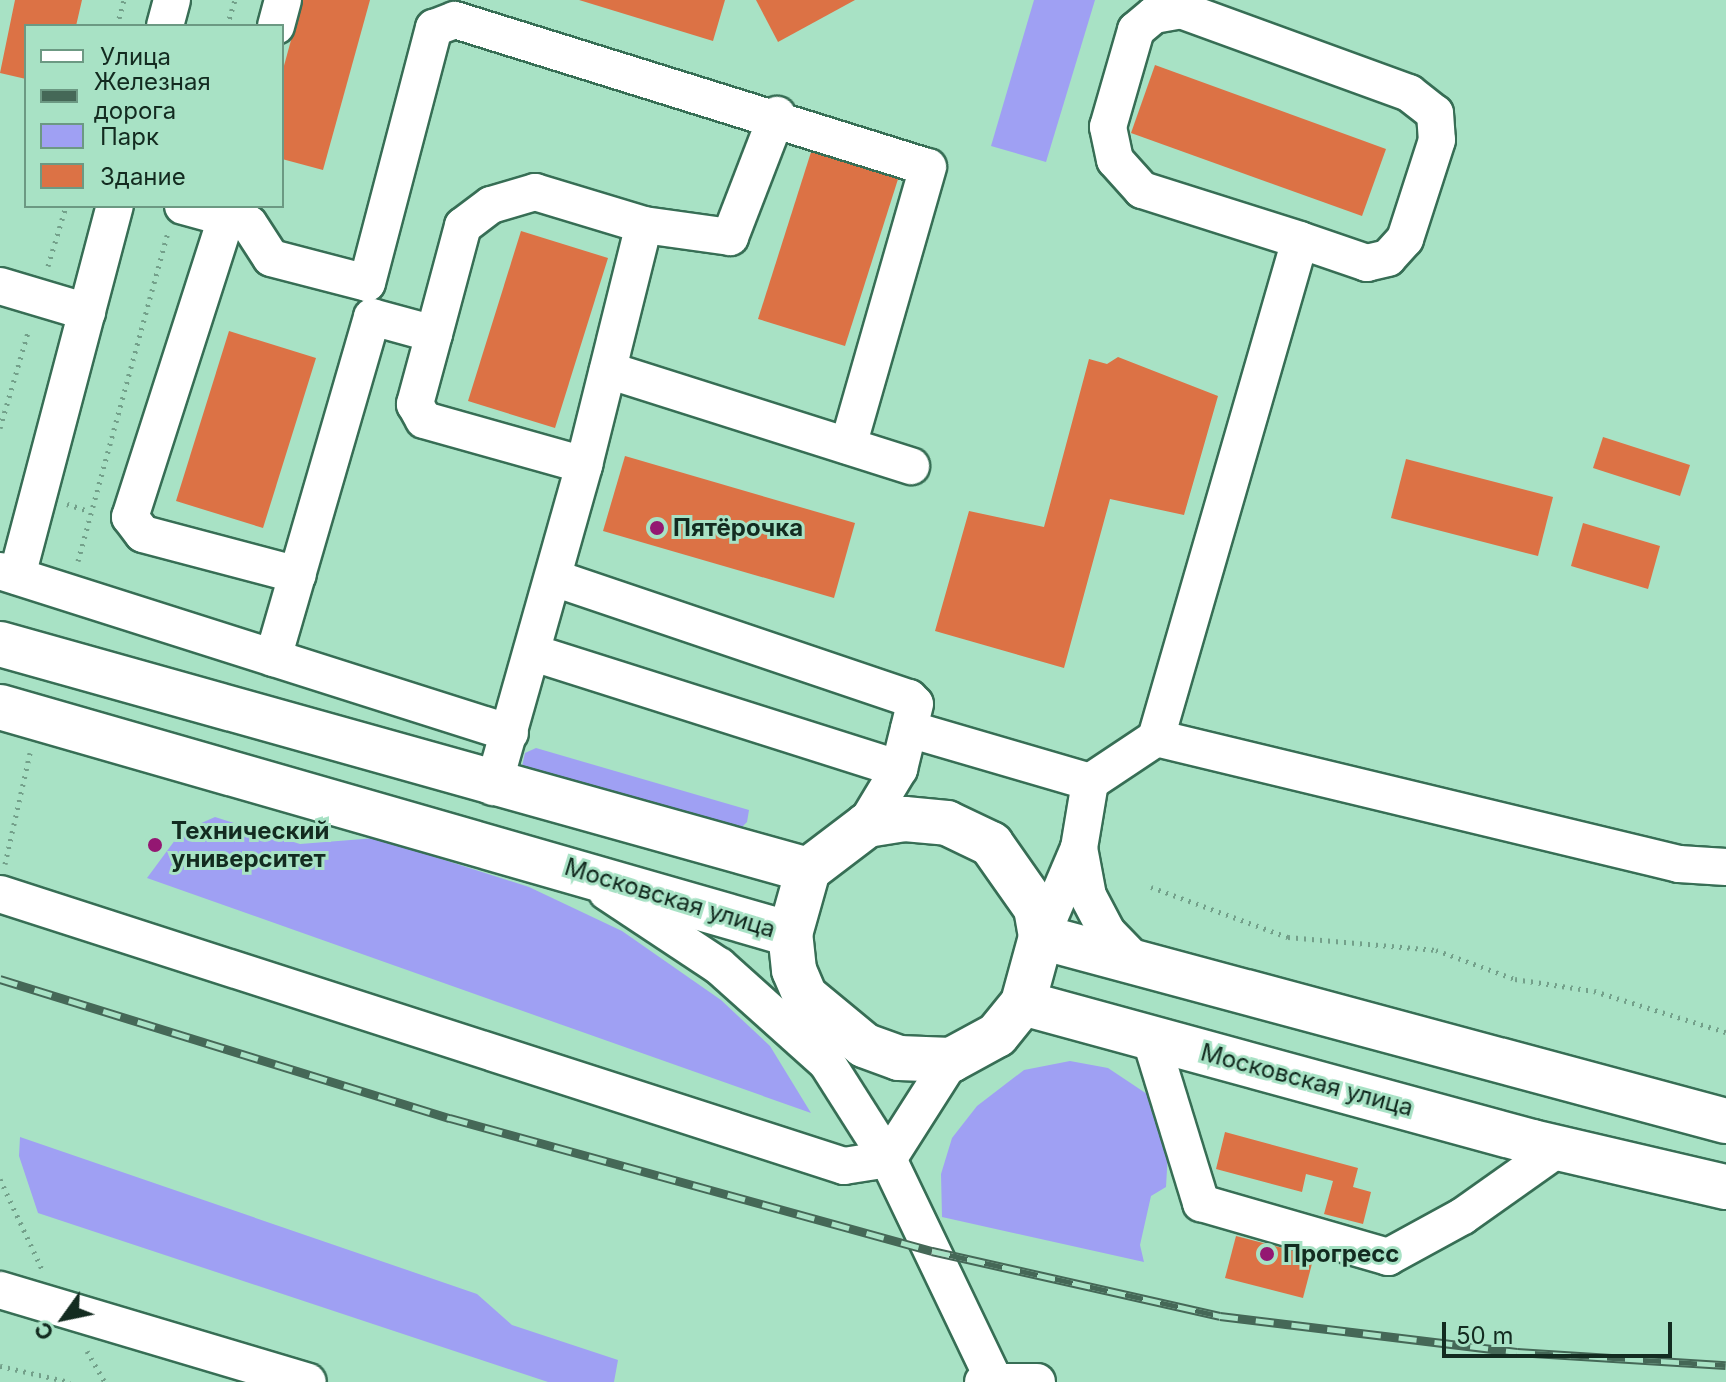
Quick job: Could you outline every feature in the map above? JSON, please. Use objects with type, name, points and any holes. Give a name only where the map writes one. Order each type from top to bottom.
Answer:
[{"type":"main road","points":[[0,644],[493,787],[808,870]]},
{"type":"main road","name":"Московская улица","points":[[0,707],[564,866],[790,934],[805,996]]},
{"type":"main road","points":[[790,934],[808,870],[864,827],[947,823],[991,844],[1036,908],[1041,937],[1023,1003],[997,1035],[951,1060],[899,1058],[864,1045],[805,996]]},
{"type":"main road","points":[[1041,937],[1726,1121]]},
{"type":"main road","name":"Московская улица","points":[[1023,1003],[1559,1148],[1726,1187]]},
{"type":"street","points":[[166,24],[172,0]]},
{"type":"street","points":[[277,24],[283,0]]},
{"type":"street","points":[[1181,10],[1409,93],[1435,113],[1437,140],[1405,239],[1388,258],[1367,263],[1300,240],[1142,190],[1115,160],[1108,127],[1136,30],[1154,15],[1181,10]]},
{"type":"street","points":[[177,213],[228,212],[249,224],[271,258],[367,283],[434,28],[455,20],[777,115],[928,167],[848,446]]},
{"type":"street","points":[[584,465],[424,420],[415,404],[463,226],[491,205],[535,192],[644,225],[730,237],[777,115]]},
{"type":"street","points":[[114,208],[87,312],[9,573],[510,733]]},
{"type":"street","points":[[228,212],[130,517],[143,534],[298,575]]},
{"type":"street","points":[[493,787],[557,579],[644,225]]},
{"type":"street","points":[[1041,937],[1079,848],[1090,782],[1156,738],[1300,240]]},
{"type":"street","points":[[0,286],[87,312]]},
{"type":"street","points":[[273,658],[372,317],[434,334]]},
{"type":"street","points":[[608,370],[911,466]]},
{"type":"street","points":[[557,579],[909,698],[915,704],[899,769],[864,827]]},
{"type":"street","points":[[534,653],[899,769]]},
{"type":"street","points":[[909,729],[1090,782]]},
{"type":"street","points":[[1156,738],[1679,864],[1726,867]]},
{"type":"street","points":[[1079,848],[1088,896],[1107,932],[1139,965]]},
{"type":"street","points":[[564,866],[673,932],[827,1063]]},
{"type":"street","points":[[0,894],[844,1166],[888,1159],[951,1060]]},
{"type":"street","points":[[805,996],[827,1063],[888,1159],[988,1380],[1037,1382]]},
{"type":"street","points":[[1150,1037],[1201,1203],[1388,1257],[1463,1216],[1559,1148]]},
{"type":"street","points":[[0,1290],[308,1382]]},
{"type":"path","points":[[118,24],[124,0]]},
{"type":"path","points":[[228,24],[235,0]]},
{"type":"path","points":[[71,594],[177,213]]},
{"type":"path","points":[[1151,887],[1288,937],[1436,950],[1515,979],[1594,991],[1726,1032]]},
{"type":"path","points":[[0,1366],[70,1382]]},
{"type":"green space","points":[[1034,0],[1095,0],[1046,162],[991,146]]},
{"type":"green space","points":[[536,748],[749,810],[747,822],[739,830],[521,771],[525,753]]},
{"type":"green space","points":[[215,817],[300,844],[376,838],[529,887],[622,931],[721,1000],[770,1046],[811,1113],[147,878],[181,832]]},
{"type":"green space","points":[[1070,1061],[1108,1068],[1150,1096],[1168,1152],[1166,1187],[1151,1196],[1140,1245],[1144,1262],[942,1217],[941,1174],[952,1138],[977,1106],[1024,1070]]},
{"type":"green space","points":[[20,1137],[477,1294],[512,1325],[618,1360],[614,1382],[548,1382],[38,1213],[19,1156]]},
{"type":"building","points":[[15,0],[82,0],[76,24],[24,24],[24,79],[0,73]]},
{"type":"building","points":[[302,0],[370,0],[323,170],[284,160],[284,66]]},
{"type":"building","points":[[579,0],[725,0],[713,41]]},
{"type":"building","points":[[756,0],[855,0],[778,42]]},
{"type":"building","points":[[1155,65],[1386,149],[1362,216],[1131,133]]},
{"type":"building","points":[[812,149],[899,176],[845,346],[758,319]]},
{"type":"building","points":[[521,231],[608,258],[555,428],[468,401]]},
{"type":"building","points":[[229,331],[316,358],[263,528],[176,501]]},
{"type":"building","points":[[1118,357],[1218,396],[1184,515],[1110,499],[1064,668],[935,631],[969,511],[1044,527],[1089,359],[1107,364]]},
{"type":"building","points":[[1603,437],[1690,465],[1680,496],[1593,468]]},
{"type":"building","points":[[625,456],[855,523],[834,598],[603,531]]},
{"type":"building","points":[[1406,459],[1553,497],[1538,556],[1391,518]]},
{"type":"building","points":[[1583,523],[1660,546],[1648,589],[1571,566]]},
{"type":"building","points":[[1225,1132],[1358,1168],[1353,1187],[1371,1192],[1363,1224],[1324,1214],[1333,1181],[1306,1174],[1302,1192],[1216,1169]]},
{"type":"building","points":[[1236,1236],[1314,1256],[1303,1298],[1225,1278]]},
{"type":"railway","points":[[0,979],[450,1118],[932,1251],[1220,1316],[1517,1352],[1726,1365]]},
{"type":"place","name":"Пятёрочка","points":[[657,528]]},
{"type":"place","name":"Технический университет","points":[[155,845]]},
{"type":"place","name":"Прогресс","points":[[1267,1254]]}]
